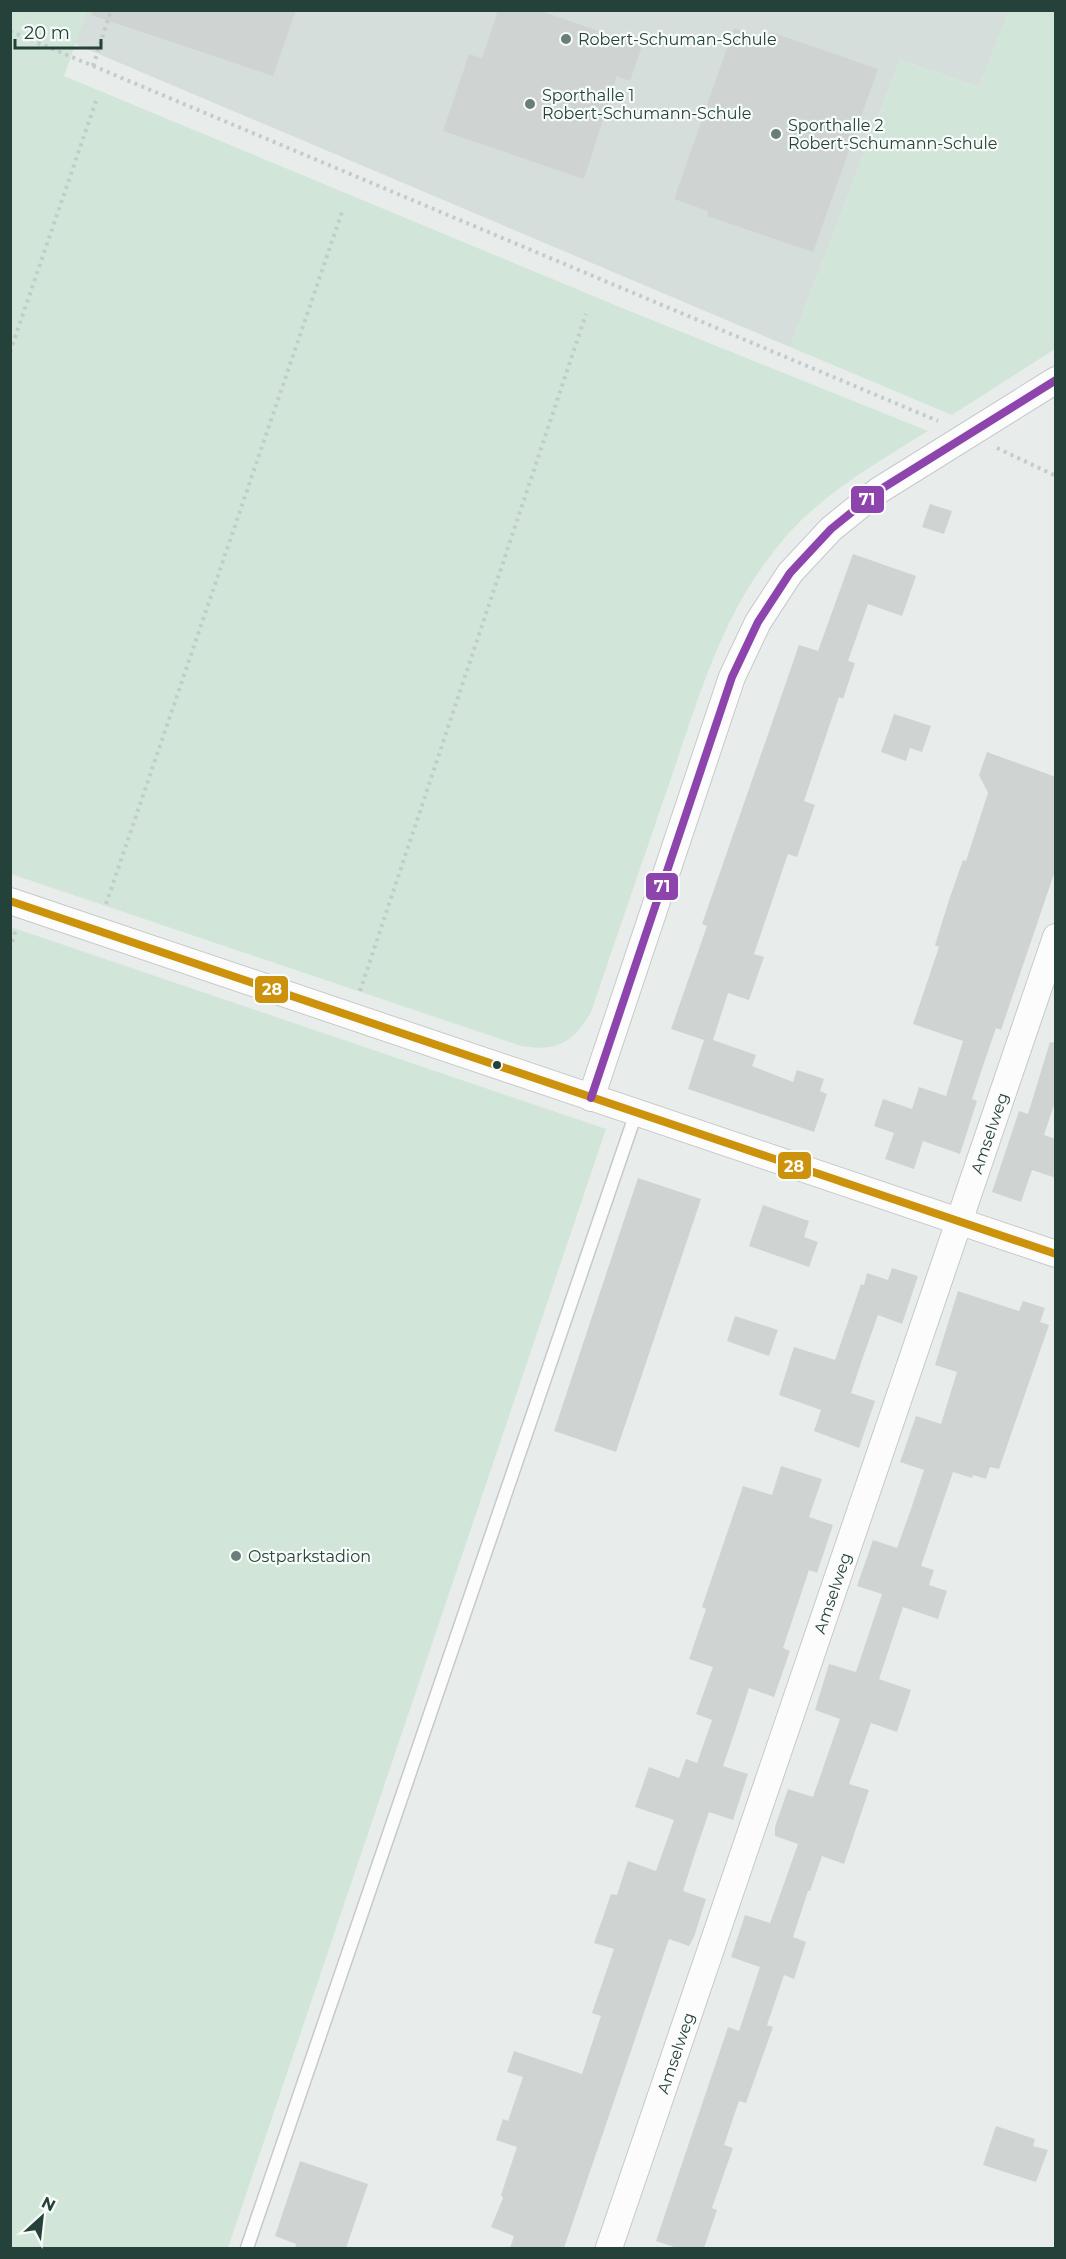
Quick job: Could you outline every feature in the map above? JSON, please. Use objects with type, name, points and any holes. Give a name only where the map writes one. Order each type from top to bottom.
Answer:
[{"type":"street","points":[[591,1098],[732,677],[758,622],[790,573],[831,529],[878,491],[1056,380]]},
{"type":"street","points":[[10,901],[1056,1254]]},
{"type":"street","name":"Amselweg","points":[[609,2248],[1056,937]]},
{"type":"lane","points":[[247,2248],[636,1113]]},
{"type":"path","points":[[93,66],[111,10]]},
{"type":"path","points":[[10,31],[969,434],[1056,476]]},
{"type":"path","points":[[10,352],[97,98]]},
{"type":"path","points":[[97,931],[343,209]]},
{"type":"path","points":[[352,1017],[586,314]]},
{"type":"shaded area","points":[[87,10],[1009,11],[979,87],[900,60],[790,347],[75,44]]},
{"type":"green space","points":[[11,10],[87,11],[64,76],[627,310],[928,431],[855,477],[820,503],[789,533],[766,561],[747,590],[730,621],[704,684],[591,1012],[578,1031],[563,1043],[545,1048],[521,1046],[11,874]]},
{"type":"green space","points":[[1009,10],[1055,11],[1055,349],[952,415],[790,347],[900,60],[979,87]]},
{"type":"green space","name":"Ostparkstadion","points":[[11,927],[606,1129],[228,2248],[11,2248]]},
{"type":"building","points":[[92,10],[296,10],[273,76],[91,15]]},
{"type":"building","name":"Sporthalle 1 Robert-Schumann-Schule","points":[[498,10],[538,10],[642,46],[630,81],[617,76],[584,179],[443,131],[469,54],[482,58]]},
{"type":"building","name":"Sporthalle 2 Robert-Schumann-Schule","points":[[734,28],[768,40],[771,32],[878,69],[813,252],[707,216],[708,211],[674,199]]},
{"type":"building","points":[[930,504],[952,511],[944,534],[922,527]]},
{"type":"building","points":[[853,554],[916,576],[902,616],[868,604],[848,661],[855,663],[843,699],[839,697],[804,801],[815,805],[797,857],[788,854],[754,954],[764,957],[749,1000],[728,993],[713,1040],[756,1055],[752,1066],[793,1082],[797,1070],[824,1079],[820,1091],[827,1094],[814,1132],[688,1089],[704,1040],[671,1029],[707,926],[702,924],[799,645],[818,651]]},
{"type":"building","points":[[894,714],[931,726],[922,752],[910,748],[906,761],[881,752]]},
{"type":"building","points":[[987,752],[1056,777],[1056,868],[1001,1030],[996,1028],[984,1063],[972,1099],[977,1101],[960,1154],[923,1141],[914,1169],[885,1159],[894,1133],[874,1126],[883,1099],[912,1109],[919,1087],[946,1096],[963,1041],[913,1024],[939,947],[935,945],[949,900],[963,860],[966,861],[988,793],[979,775]]},
{"type":"building","points":[[1050,1042],[1056,1043],[1056,1099],[1044,1135],[1056,1139],[1056,1178],[1032,1170],[1021,1202],[992,1192],[1019,1111],[1028,1114]]},
{"type":"building","points":[[638,1178],[701,1199],[616,1452],[554,1431]]},
{"type":"building","points":[[763,1205],[809,1221],[804,1237],[818,1242],[809,1267],[749,1246]]},
{"type":"building","points":[[892,1268],[918,1276],[902,1324],[878,1315],[864,1354],[851,1393],[875,1401],[859,1448],[814,1431],[821,1410],[779,1395],[794,1347],[835,1360],[861,1284],[864,1285],[867,1273],[888,1280]]},
{"type":"building","points":[[958,1291],[1019,1311],[1023,1301],[1045,1308],[1040,1322],[1049,1325],[999,1469],[990,1467],[986,1479],[973,1475],[972,1478],[953,1472],[921,1566],[934,1570],[929,1585],[947,1591],[938,1619],[903,1607],[879,1679],[911,1690],[897,1732],[871,1723],[849,1784],[869,1790],[844,1864],[822,1856],[810,1891],[808,1891],[793,1937],[806,1942],[794,1979],[784,1975],[767,2025],[773,2027],[746,2103],[739,2101],[724,2145],[733,2148],[712,2208],[717,2210],[704,2248],[677,2248],[656,2241],[728,2027],[739,2031],[760,1967],[731,1957],[745,1915],[770,1923],[798,1844],[775,1836],[775,1827],[788,1789],[813,1797],[840,1719],[815,1710],[829,1664],[856,1672],[882,1594],[857,1586],[873,1540],[897,1548],[924,1470],[900,1462],[916,1416],[941,1424],[957,1372],[935,1365]]},
{"type":"building","points":[[735,1316],[778,1330],[769,1356],[727,1341]]},
{"type":"building","points":[[781,1466],[822,1479],[809,1517],[833,1525],[817,1573],[809,1570],[783,1648],[790,1651],[774,1697],[749,1688],[723,1766],[748,1774],[733,1820],[709,1812],[683,1891],[706,1899],[694,1937],[689,1946],[669,1939],[564,2248],[510,2248],[514,2236],[491,2227],[503,2198],[501,2195],[517,2147],[496,2140],[503,2119],[508,2121],[523,2077],[507,2072],[514,2051],[582,2074],[601,2016],[592,2013],[614,1949],[594,1943],[611,1894],[617,1895],[628,1861],[656,1871],[674,1820],[635,1807],[649,1767],[679,1778],[686,1759],[697,1763],[712,1720],[696,1714],[713,1667],[689,1659],[706,1609],[702,1607],[743,1486],[772,1495]]},
{"type":"building","points":[[996,2126],[1035,2139],[1033,2146],[1048,2150],[1036,2182],[983,2165]]},
{"type":"building","points":[[300,2161],[368,2184],[346,2248],[295,2248],[296,2244],[275,2236]]},
{"type":"transit line","name":"71","points":[[591,1098],[732,677],[758,622],[790,573],[831,529],[878,491],[1056,380]]},
{"type":"transit line","name":"28","points":[[10,901],[1056,1254]]},
{"type":"place","name":"Robert-Schuman-Schule","points":[[566,39]]},
{"type":"place","name":"Sporthalle 1 Robert-Schumann-Schule","points":[[530,104]]},
{"type":"place","name":"Sporthalle 2 Robert-Schumann-Schule","points":[[776,134]]},
{"type":"place","name":"Ostparkstadion","points":[[236,1556]]}]
